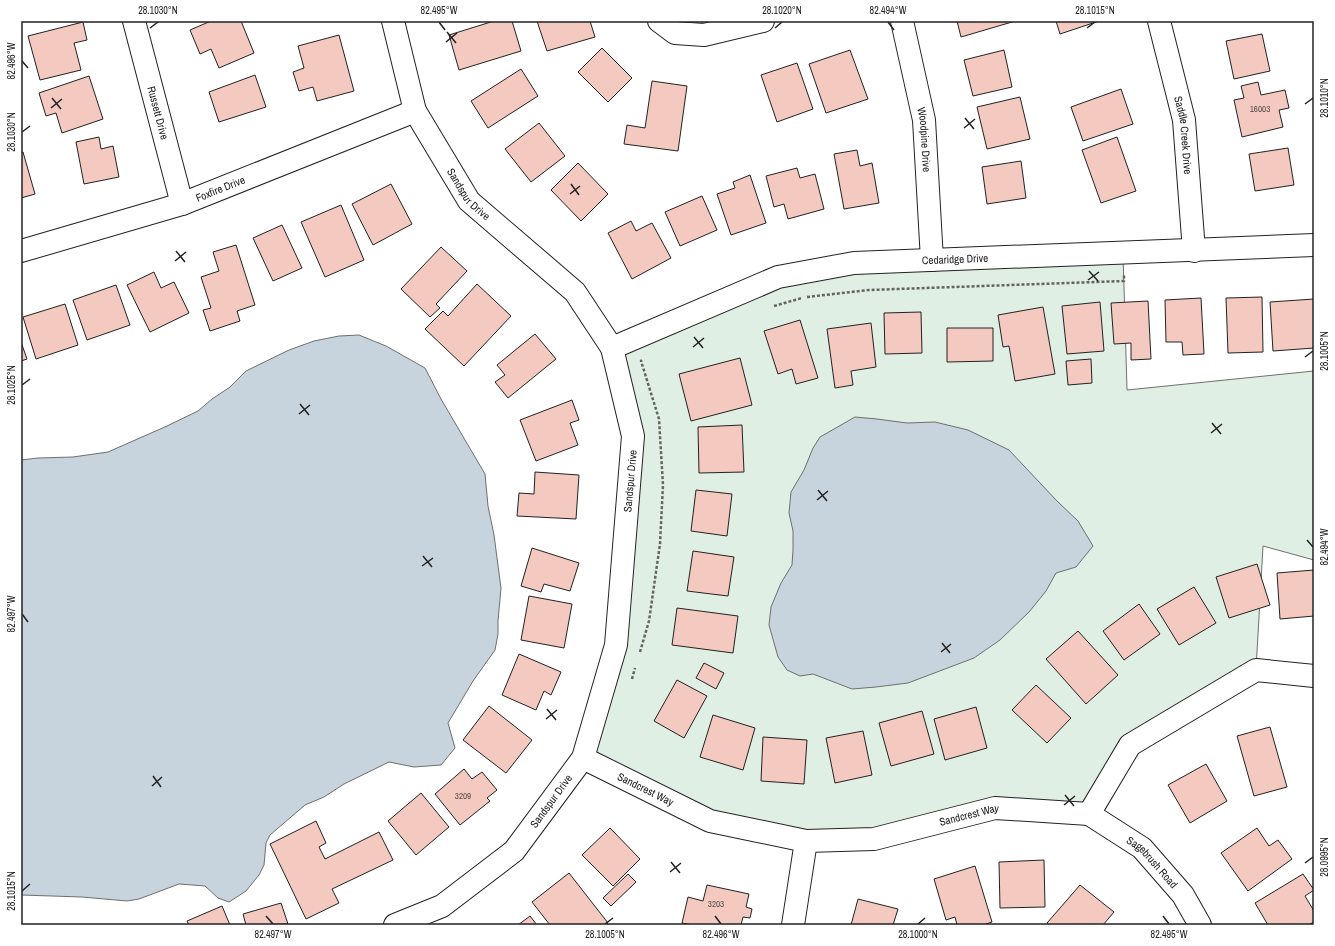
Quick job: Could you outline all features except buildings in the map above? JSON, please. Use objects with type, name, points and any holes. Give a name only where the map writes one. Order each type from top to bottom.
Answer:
[{"type":"street","name":"Russett Drive","points":[[134,21],[182,204]]},
{"type":"street","name":"Sandspur Drive","points":[[393,21],[415,111],[469,201],[575,292],[612,348],[634,436],[616,646],[583,758],[514,852],[442,906],[395,925]]},
{"type":"street","points":[[659,21],[675,33],[704,35],[763,21]]},
{"type":"street","name":"Woodpine Drive","points":[[902,21],[924,120],[932,260]]},
{"type":"street","name":"Saddle Creek Drive","points":[[1159,21],[1184,120],[1194,251]]},
{"type":"street","name":"Foxfire Drive","points":[[21,251],[182,204],[415,111]]},
{"type":"street","name":"Cedaridge Drive","points":[[612,348],[778,277],[854,262],[1314,246]]},
{"type":"street","points":[[1090,814],[1130,746],[1256,670],[1314,676]]},
{"type":"street","name":"Sandcrest Way","points":[[583,758],[710,821],[806,842],[874,839],[995,808],[1090,814]]},
{"type":"street","name":"Sagebrush Road","points":[[1090,814],[1142,848],[1183,895],[1200,925]]},
{"type":"street","points":[[793,925],[806,842]]},
{"type":"path","points":[[768,307],[804,297],[869,290],[1124,281],[1123,253]]},
{"type":"path","points":[[638,658],[649,621],[660,544],[663,486],[659,419],[641,361],[648,358]]},
{"type":"path","points":[[632,680],[636,666]]},
{"type":"green space","points":[[1123,253],[1127,390],[1314,371],[1314,560],[1263,546],[1256,670],[1130,745],[1089,814],[995,808],[874,839],[710,821],[583,758],[616,645],[633,436],[612,348],[778,277]]},
{"type":"shaded area","points":[[359,335],[386,346],[425,368],[441,399],[485,474],[488,506],[494,535],[501,588],[498,634],[495,650],[473,681],[448,723],[455,748],[441,765],[414,767],[389,762],[344,784],[324,797],[305,805],[270,835],[266,843],[264,865],[259,875],[246,891],[229,902],[218,898],[205,886],[179,884],[139,899],[127,901],[82,897],[21,895],[21,460],[73,457],[108,452],[198,411],[230,387],[246,371],[289,350],[314,341],[339,336]]},
{"type":"shaded area","points":[[855,417],[907,423],[935,422],[968,430],[1009,450],[1078,521],[1093,546],[1076,567],[1056,573],[1046,591],[1029,612],[1000,640],[974,658],[908,683],[852,689],[813,674],[800,676],[787,670],[778,657],[769,625],[771,607],[781,583],[792,565],[793,531],[789,513],[791,492],[804,470],[813,448],[820,437]]}]
